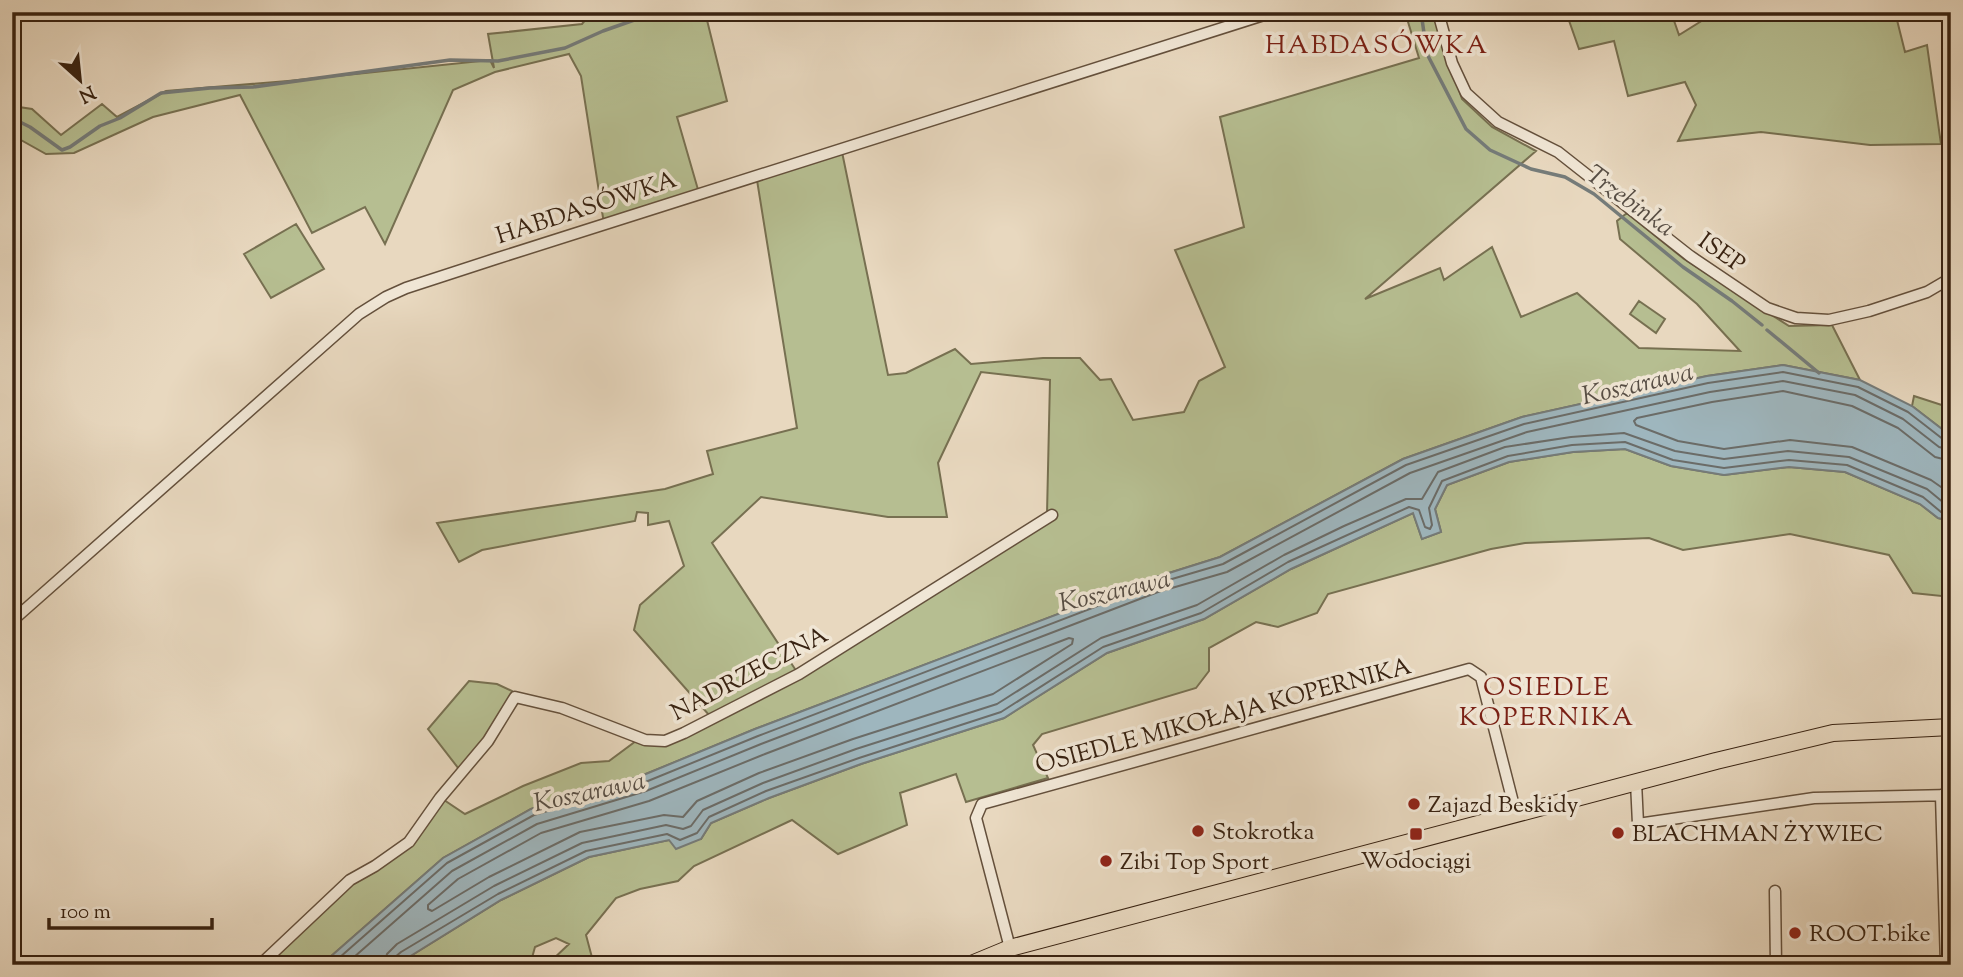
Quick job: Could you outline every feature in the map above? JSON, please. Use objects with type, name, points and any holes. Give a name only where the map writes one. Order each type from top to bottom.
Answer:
[{"type":"main road","points":[[969,965],[1010,948],[1636,782],[1833,733],[1951,727]]},
{"type":"street","name":"HABDASÓWKA","points":[[12,621],[359,314],[386,297],[785,165],[1273,12]]},
{"type":"street","name":"ISEP","points":[[1438,12],[1452,63],[1466,93],[1497,122],[1558,152],[1690,256],[1767,308],[1796,318],[1829,320],[1869,311],[1917,295],[1951,278]]},
{"type":"street","name":"NADRZECZNA","points":[[260,965],[350,880],[409,842],[440,798],[488,741],[515,697],[562,708],[645,740],[665,741],[799,674],[1052,515]]},
{"type":"street","name":"OSIEDLE MIKOŁAJA KOPERNIKA","points":[[1010,948],[976,818],[982,804],[1469,669],[1481,677],[1516,814]]},
{"type":"street","points":[[1636,782],[1638,824],[1814,798],[1946,795],[1945,965]]},
{"type":"street","points":[[1774,891],[1776,965]]},
{"type":"green space","points":[[592,12],[705,12],[727,101],[677,117],[699,193],[604,224],[581,76],[569,54],[495,72],[453,90],[385,244],[365,207],[312,233],[240,95],[153,117],[74,153],[46,154],[12,135],[12,106],[32,109],[61,135],[102,104],[117,117],[166,91],[490,60],[494,68],[488,34],[582,24]]},
{"type":"green space","points":[[1405,12],[1434,12],[1462,99],[1492,127],[1536,151],[1365,299],[1440,268],[1444,280],[1492,247],[1521,317],[1577,293],[1639,348],[1740,351],[1697,304],[1620,239],[1617,221],[1627,213],[1684,259],[1789,326],[1832,325],[1860,380],[1783,365],[1707,376],[1522,417],[1403,459],[1220,557],[1153,578],[755,729],[641,776],[531,809],[443,858],[321,965],[265,965],[352,882],[374,870],[444,800],[465,814],[523,786],[581,763],[609,761],[636,741],[665,741],[802,677],[1047,514],[1050,380],[981,372],[938,463],[947,517],[888,517],[761,497],[712,543],[797,672],[709,715],[634,630],[640,605],[684,566],[669,521],[648,525],[648,513],[637,512],[635,521],[482,550],[459,562],[437,523],[665,489],[713,474],[707,451],[797,428],[756,174],[842,152],[888,375],[906,373],[955,349],[971,364],[1080,358],[1100,380],[1111,379],[1133,420],[1184,412],[1199,381],[1225,367],[1175,250],[1244,227],[1220,117],[1419,58]]},
{"type":"green space","points":[[1566,12],[1671,12],[1679,35],[1716,12],[1895,12],[1905,52],[1927,45],[1941,144],[1870,145],[1761,132],[1678,141],[1696,105],[1685,82],[1628,96],[1614,41],[1579,49]]},
{"type":"green space","points":[[296,224],[324,269],[271,298],[244,254]]},
{"type":"green space","points":[[1639,301],[1665,319],[1656,333],[1630,314]]},
{"type":"green space","points":[[1914,396],[1951,408],[1951,436],[1912,406]]},
{"type":"green space","points":[[1625,449],[1671,466],[1724,475],[1789,467],[1845,472],[1920,504],[1938,518],[1951,521],[1951,597],[1913,593],[1889,555],[1790,534],[1683,550],[1649,538],[1525,543],[1491,549],[1328,594],[1317,613],[1278,627],[1256,622],[1209,648],[1209,671],[1196,688],[1042,734],[1033,745],[1048,778],[966,802],[956,774],[900,793],[907,825],[838,854],[792,820],[694,866],[678,881],[640,889],[616,898],[586,935],[594,965],[550,965],[569,944],[556,938],[535,947],[530,965],[396,965],[501,900],[589,857],[669,840],[701,839],[711,823],[769,798],[861,764],[1004,718],[1107,653],[1204,619],[1291,569],[1413,513],[1422,539],[1441,532],[1435,509],[1447,485],[1509,462],[1573,452]]},
{"type":"green space","points":[[469,681],[497,684],[512,691],[515,697],[462,773],[428,729]]},
{"type":"water","points":[[1783,365],[1860,380],[1912,406],[1951,436],[1951,521],[1938,518],[1920,504],[1845,472],[1789,467],[1724,475],[1671,466],[1625,449],[1573,452],[1509,462],[1447,485],[1435,509],[1441,532],[1422,539],[1413,513],[1291,569],[1204,619],[1107,653],[1004,718],[861,764],[769,798],[711,823],[701,839],[676,849],[669,840],[589,857],[501,900],[396,965],[321,965],[443,858],[531,809],[641,776],[755,729],[1153,578],[1220,557],[1403,459],[1522,417],[1707,376]]},
{"type":"waterway","points":[[12,118],[30,127],[62,150],[161,93],[253,87],[450,60],[498,61],[565,48],[657,12]]},
{"type":"waterway","name":"Trzebinka","points":[[1421,12],[1427,54],[1466,129],[1490,150],[1531,169],[1565,177],[1594,194],[1683,267],[1762,325]]},
{"type":"waterway","name":"Trzebinka","points":[[1767,330],[1819,373]]},
{"type":"place","name":"Zajazd Beskidy","points":[[1414,804]]},
{"type":"place","name":"Stokrotka","points":[[1198,831]]},
{"type":"place","name":"BLACHMAN ŻYWIEC","points":[[1618,833]]},
{"type":"place","name":"Wodociągi","points":[[1416,834]]},
{"type":"place","name":"Zibi Top Sport","points":[[1106,861]]},
{"type":"place","name":"ROOT.bike","points":[[1795,933]]},
{"type":"district","name":"HABDASÓWKA","points":[[1377,44]]},
{"type":"district","name":"OSIEDLE KOPERNIKA","points":[[1547,701]]},
{"type":"water label","name":"Koszarawa","points":[[1637,383]]},
{"type":"water label","name":"Koszarawa","points":[[1114,590]]},
{"type":"water label","name":"Koszarawa","points":[[589,791]]}]
